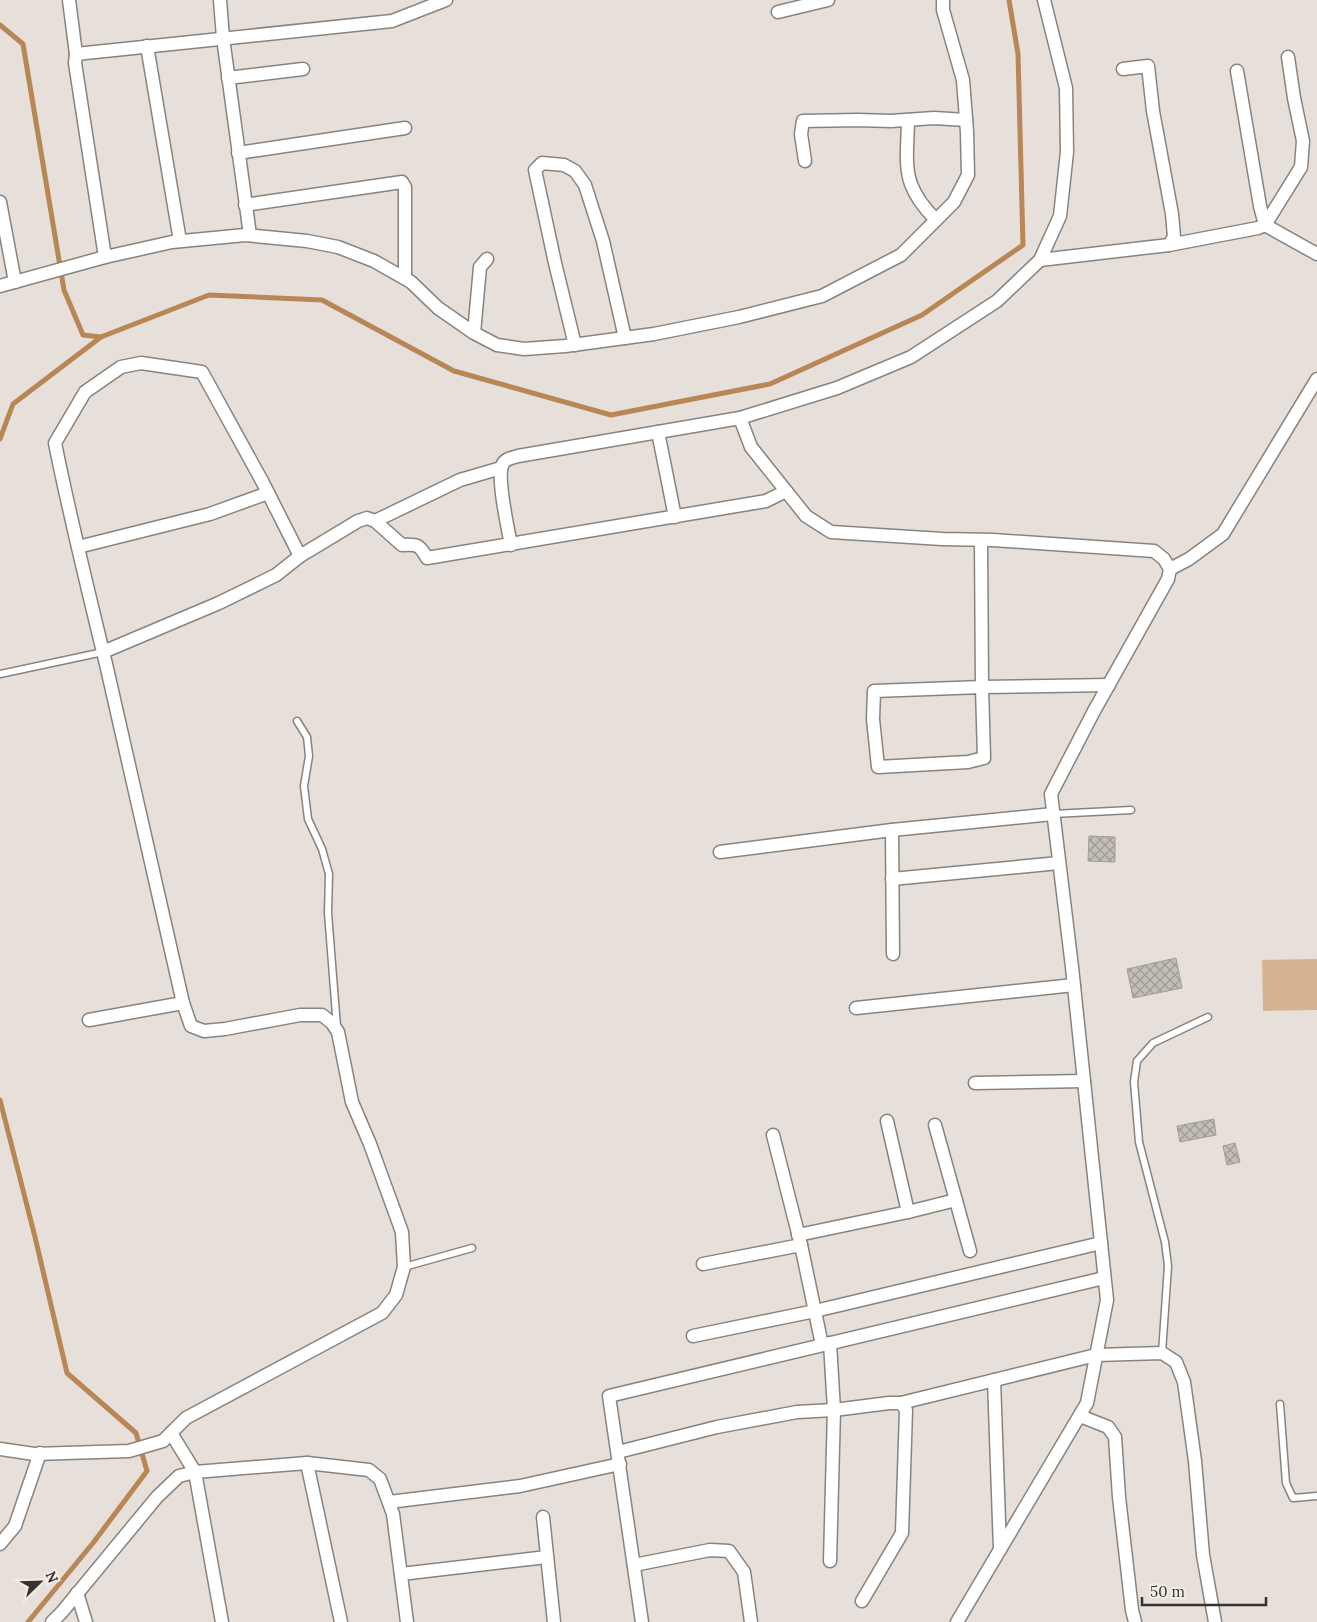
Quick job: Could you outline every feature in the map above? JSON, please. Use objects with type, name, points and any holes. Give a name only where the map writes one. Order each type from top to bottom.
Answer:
[{"type":"street","points":[[69,0],[76,54],[75,63],[105,257]]},
{"type":"street","points":[[220,0],[222,38],[250,235]]},
{"type":"street","points":[[76,54],[392,21],[413,6],[446,0]]},
{"type":"street","points":[[778,12],[828,0]]},
{"type":"street","points":[[0,286],[105,257],[180,241],[250,235],[308,241],[338,247],[374,261],[411,282],[438,308],[474,334],[498,345],[524,349],[575,345],[654,334],[739,317],[822,296],[902,254],[954,202],[968,175],[963,80],[943,10],[943,0]]},
{"type":"street","points":[[511,544],[501,483],[501,468],[509,458],[740,418],[837,388],[910,357],[997,301],[1040,260],[1060,216],[1067,152],[1066,88],[1044,0]]},
{"type":"street","points":[[147,46],[180,241]]},
{"type":"street","points":[[1040,260],[1169,245],[1258,228],[1265,225],[1301,167],[1303,141],[1288,57]]},
{"type":"street","points":[[1123,69],[1148,66],[1153,111],[1172,214],[1174,237],[1169,245]]},
{"type":"street","points":[[228,78],[303,69]]},
{"type":"street","points":[[1237,70],[1260,206],[1265,225],[1317,254]]},
{"type":"street","points":[[805,161],[801,134],[803,121],[858,120],[891,122],[934,118],[966,120]]},
{"type":"street","points":[[908,120],[908,166],[911,184],[922,204],[936,220]]},
{"type":"street","points":[[238,153],[405,128]]},
{"type":"street","points":[[575,345],[535,170],[542,163],[564,165],[575,170],[585,185],[603,242],[625,338]]},
{"type":"street","points":[[245,204],[402,182],[405,187],[405,278]]},
{"type":"street","points":[[0,202],[15,282]]},
{"type":"street","points":[[474,334],[480,267],[487,259]]},
{"type":"street","points":[[0,1449],[34,1454],[129,1451],[167,1437],[186,1418],[382,1313],[396,1295],[404,1267],[402,1232],[370,1144],[352,1102],[338,1032],[332,1023],[322,1015],[300,1014],[225,1029],[204,1031],[192,1026],[184,1003],[54,444],[85,392],[121,367],[141,364],[202,372],[268,492],[300,556]]},
{"type":"street","points":[[1170,569],[1223,534],[1317,379]]},
{"type":"street","points":[[740,418],[751,447],[786,491],[806,516],[831,532],[1154,551],[1164,559],[1170,569],[1168,579],[1051,794],[1074,985],[1106,1300],[1087,1403],[957,1622]]},
{"type":"street","points":[[658,432],[674,517]]},
{"type":"street","points":[[375,521],[460,480],[501,468]]},
{"type":"street","points":[[103,652],[276,575],[300,556],[358,521],[367,518],[375,521],[402,546],[415,544],[422,548],[427,558],[766,502],[786,491]]},
{"type":"street","points":[[78,547],[210,514],[268,492]]},
{"type":"street","points":[[981,540],[982,687],[984,758],[968,762],[878,768],[873,719],[874,691],[982,687],[1109,685]]},
{"type":"street","points":[[720,852],[892,830],[1053,814]]},
{"type":"street","points":[[892,830],[893,954]]},
{"type":"street","points":[[892,879],[1059,863]]},
{"type":"street","points":[[856,1008],[1074,985]]},
{"type":"street","points":[[89,1020],[184,1003]]},
{"type":"street","points":[[975,1083],[1084,1081]]},
{"type":"street","points":[[887,1121],[908,1212]]},
{"type":"street","points":[[935,1125],[970,1251]]},
{"type":"street","points":[[773,1135],[800,1240],[815,1311],[826,1344],[834,1410],[830,1561]]},
{"type":"street","points":[[703,1264],[956,1200]]},
{"type":"street","points":[[693,1336],[815,1311],[1101,1243]]},
{"type":"street","points":[[642,1622],[609,1396],[1104,1278]]},
{"type":"street","points":[[389,1502],[520,1486],[726,1426],[797,1412],[901,1403],[1096,1355],[1162,1352],[1176,1362],[1184,1382],[1196,1460],[1203,1554],[1215,1622]]},
{"type":"street","points":[[994,1380],[1000,1550]]},
{"type":"street","points":[[862,1601],[902,1533],[906,1410],[901,1403]]},
{"type":"street","points":[[1080,1416],[1108,1427],[1116,1437],[1119,1497],[1135,1622]]},
{"type":"street","points":[[167,1437],[195,1472],[222,1622]]},
{"type":"street","points":[[0,1544],[15,1526],[40,1453]]},
{"type":"street","points":[[307,1463],[341,1622]]},
{"type":"street","points":[[52,1622],[157,1497],[179,1476],[195,1472],[307,1463],[368,1470],[380,1479],[393,1514],[407,1622]]},
{"type":"street","points":[[543,1517],[554,1622]]},
{"type":"street","points":[[634,1566],[710,1550],[729,1551],[744,1572],[751,1622]]},
{"type":"street","points":[[401,1574],[547,1557]]},
{"type":"street","points":[[77,1593],[86,1622]]},
{"type":"lane","points":[[0,674],[103,652]]},
{"type":"lane","points":[[297,721],[307,737],[309,756],[304,786],[308,819],[322,849],[330,874],[328,913],[338,1032]]},
{"type":"lane","points":[[1053,814],[1131,810]]},
{"type":"lane","points":[[1162,1352],[1168,1266],[1165,1242],[1139,1142],[1134,1082],[1137,1061],[1153,1043],[1208,1017]]},
{"type":"lane","points":[[404,1267],[472,1248]]},
{"type":"lane","points":[[1280,1404],[1286,1483],[1293,1498],[1317,1496]]},
{"type":"shaded area","points":[[1317,959],[1317,1010],[1263,1011],[1262,960]]},
{"type":"building","points":[[1089,836],[1115,837],[1115,862],[1088,861]]},
{"type":"building","points":[[1176,958],[1182,988],[1133,998],[1127,969]]},
{"type":"building","points":[[1214,1119],[1216,1135],[1180,1142],[1177,1126]]},
{"type":"building","points":[[1235,1143],[1240,1162],[1227,1165],[1223,1146]]},
{"type":"waterway","points":[[0,439],[13,404],[101,337],[209,295],[322,300],[454,371],[611,415],[770,384],[922,315],[1023,245],[1018,54],[1009,0]]},
{"type":"waterway","points":[[0,25],[23,44],[64,290],[83,335],[101,337]]},
{"type":"waterway","points":[[0,1100],[67,1373],[136,1433],[147,1471],[93,1543],[28,1622]]}]
